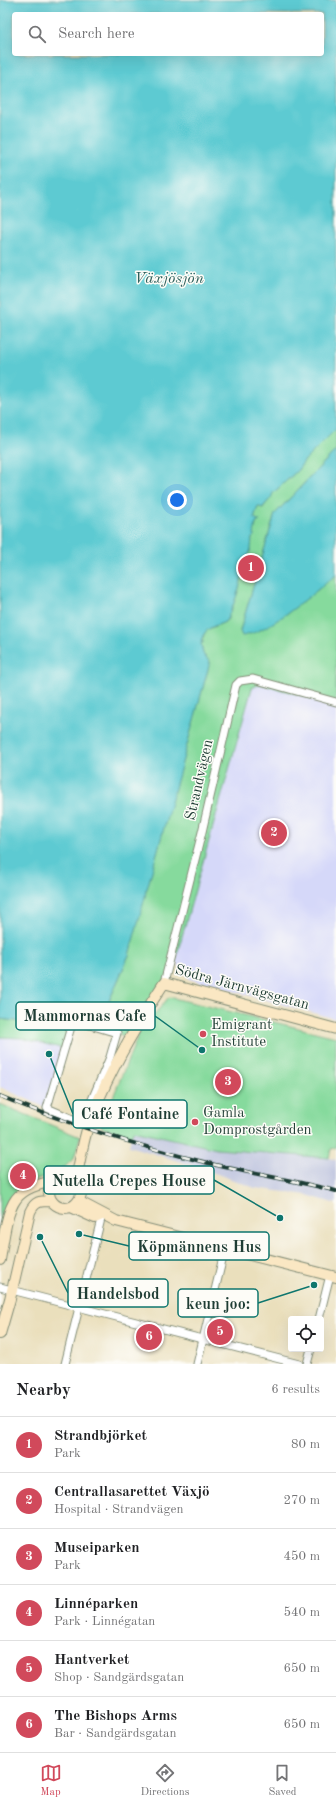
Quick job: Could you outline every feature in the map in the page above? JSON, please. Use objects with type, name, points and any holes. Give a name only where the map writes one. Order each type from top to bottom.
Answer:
[{"type":"street","name":"Strandvägen","points":[[164,983],[202,832],[236,685],[240,681],[253,679],[336,702]]},
{"type":"street","name":"Södra Järnvägsgatan","points":[[164,983],[336,1029]]},
{"type":"street","points":[[0,1334],[33,1205],[42,1201],[51,1201],[62,1208],[75,1204],[81,1190],[76,1179],[89,1123],[127,1042],[164,983]]},
{"type":"street","points":[[74,1020],[117,1033],[110,1058],[82,1123],[47,1108],[74,1020]]},
{"type":"street","points":[[0,1260],[12,1207],[17,1198],[30,1188],[63,1176],[70,1176],[76,1179]]},
{"type":"street","points":[[51,1201],[48,1192],[52,1181]]},
{"type":"street","points":[[75,1204],[95,1218],[102,1215],[116,1221],[333,1276],[320,1316]]},
{"type":"street","points":[[65,1364],[102,1215]]},
{"type":"street","points":[[197,1364],[226,1249]]},
{"type":"street","points":[[0,1287],[299,1364]]},
{"type":"street","points":[[307,1364],[310,1352]]},
{"type":"shaded area","points":[[260,683],[336,705],[336,1019],[189,979],[175,961],[251,688]]},
{"type":"shaded area","points":[[0,1037],[21,1038],[65,1049],[47,1108],[0,1087]]},
{"type":"shaded area","points":[[134,1130],[217,1149],[329,1158],[336,1160],[336,1204],[307,1195],[255,1188],[201,1168],[129,1146]]},
{"type":"green space","points":[[336,429],[336,450],[275,514],[240,631],[246,635],[282,616],[336,575],[336,705],[260,684],[252,688],[175,961],[163,983],[127,1037],[98,1027],[129,955],[146,889],[210,662],[203,654],[201,643],[203,642],[201,642],[206,630],[225,622],[228,619],[228,615],[236,597],[243,570],[246,565],[257,521],[259,521],[254,518],[258,506],[263,508],[273,493],[297,471],[305,460]]},
{"type":"green space","points":[[169,997],[336,1037],[336,1148],[331,1149],[329,1158],[217,1149],[134,1130],[131,1136],[101,1127],[139,1033]]},
{"type":"green space","points":[[0,1019],[41,1024],[67,1030],[65,1049],[21,1038],[0,1037]]},
{"type":"green space","points":[[0,1104],[80,1137],[74,1158],[66,1166],[26,1185],[0,1234]]},
{"type":"water","name":"Växjösjön","points":[[0,0],[336,0],[336,429],[305,460],[297,471],[273,493],[271,498],[262,508],[258,506],[254,518],[260,521],[257,521],[255,526],[251,549],[232,608],[225,621],[210,628],[203,636],[201,642],[204,642],[201,643],[203,654],[210,662],[146,889],[129,955],[98,1026],[73,1020],[67,1030],[41,1024],[0,1019]]},
{"type":"water","points":[[336,450],[336,575],[278,620],[253,633],[242,636],[240,631],[275,514]]},
{"type":"railway","points":[[0,1096],[103,1134],[155,1149],[224,1167],[336,1191]]},
{"type":"place","name":"Strandbjörket","points":[[251,568]]},
{"type":"place","name":"Centrallasarettet Växjö","points":[[274,833]]},
{"type":"place","name":"Emigrant Institute","points":[[203,1034]]},
{"type":"place","name":"Mammornas Cafe","points":[[202,1050]]},
{"type":"place","name":"Café Fontaine","points":[[49,1054]]},
{"type":"place","name":"Museiparken","points":[[228,1082]]},
{"type":"place","name":"Gamla Domprostgården","points":[[195,1122]]},
{"type":"place","name":"Linnéparken","points":[[23,1176]]},
{"type":"place","name":"Nutella Crepes House","points":[[280,1218]]},
{"type":"place","name":"Köpmännens Hus","points":[[79,1234]]},
{"type":"place","name":"Handelsbod","points":[[40,1237]]},
{"type":"place","name":"keun joo:","points":[[314,1285]]},
{"type":"place","name":"Hantverket","points":[[220,1332]]},
{"type":"place","name":"The Bishops Arms","points":[[149,1337]]}]
